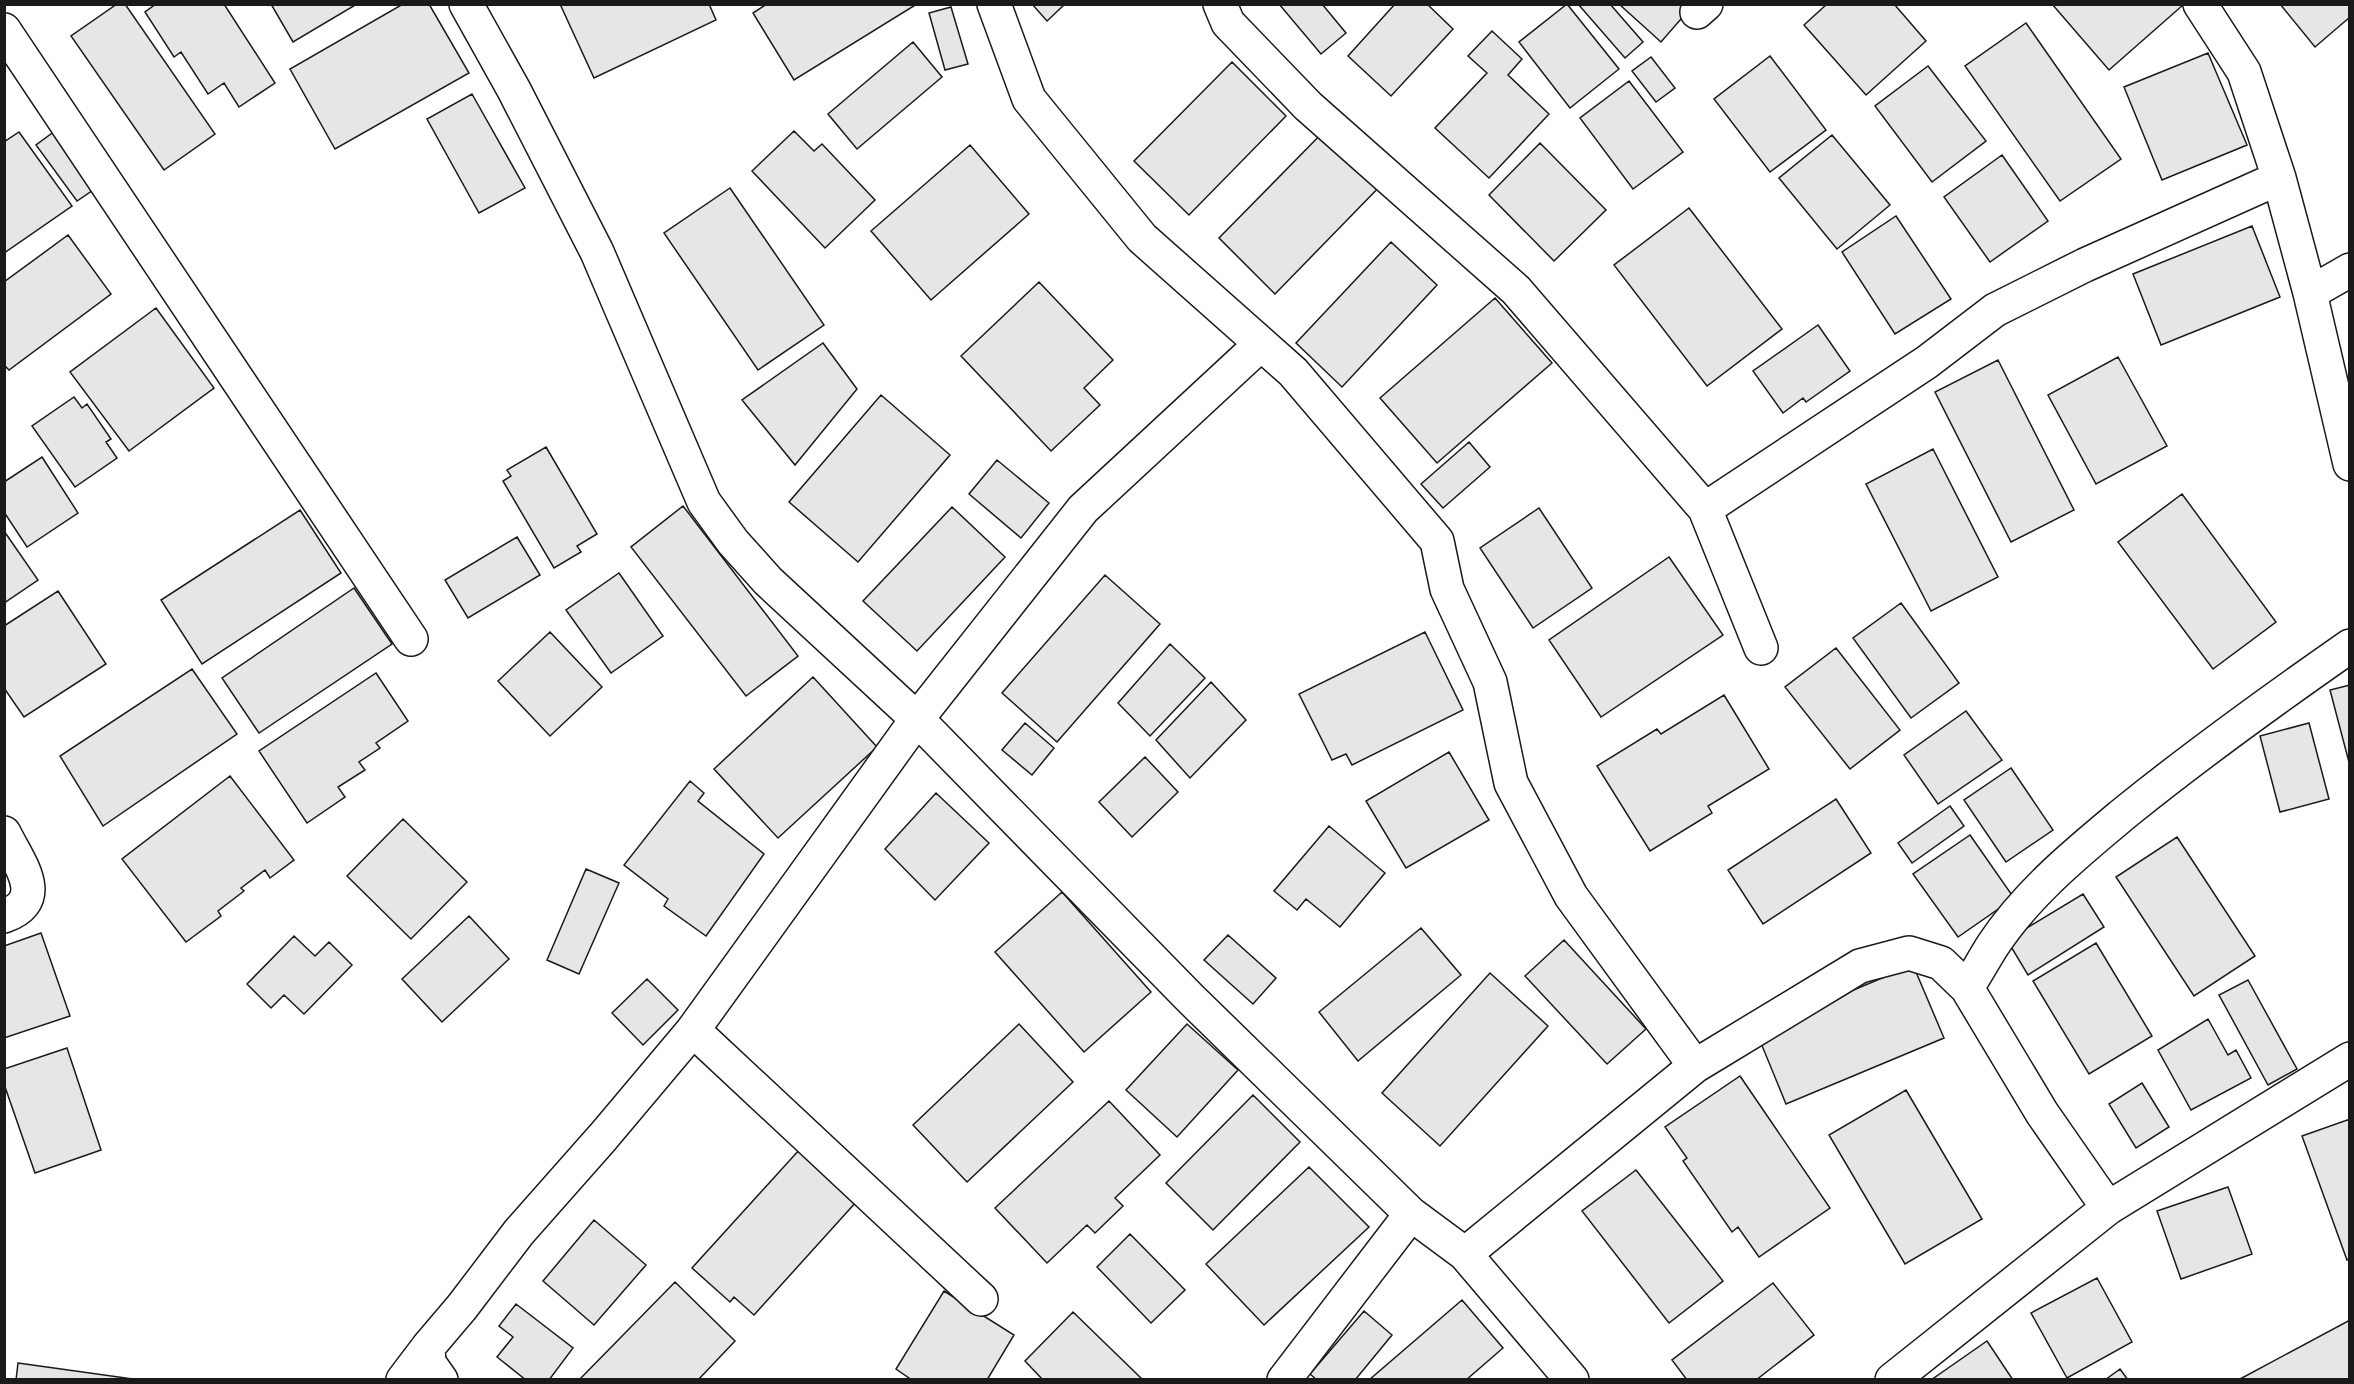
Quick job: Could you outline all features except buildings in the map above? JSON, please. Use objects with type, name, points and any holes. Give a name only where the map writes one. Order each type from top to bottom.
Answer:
[{"type":"street","points":[[466,4],[514,90],[597,252],[704,502],[734,542],[768,581],[917,719],[1190,998],[1411,1214],[1465,1254],[1572,1380]]},
{"type":"street","points":[[994,4],[1029,99],[1142,238],[1293,372],[1437,541],[1447,589],[1490,682],[1511,783],[1571,896],[1695,1066]]},
{"type":"street","points":[[1220,4],[1228,23],[1308,106],[1516,290],[1705,509],[1761,648]]},
{"type":"street","points":[[2200,4],[2244,72],[2279,178],[2310,293],[2349,464]]},
{"type":"street","points":[[4,30],[411,639]]},
{"type":"street","points":[[1705,509],[1927,362],[1995,310],[2085,265],[2279,178]]},
{"type":"street","points":[[2310,293],[2349,270]]},
{"type":"street","points":[[403,1380],[519,1232],[693,1030],[917,719],[1083,509],[1261,344]]},
{"type":"street","points":[[1967,988],[1994,944],[2029,901],[2068,860],[2196,757],[2349,646]]},
{"type":"street","points":[[4,833],[29,883],[28,898],[17,911],[4,916]]},
{"type":"street","points":[[1465,1254],[1695,1066],[1860,966],[1909,953],[1941,963],[1967,988],[2042,1113],[2108,1208]]},
{"type":"street","points":[[693,1030],[981,1299]]},
{"type":"street","points":[[1892,1380],[2108,1208],[2349,1059]]},
{"type":"street","points":[[1284,1380],[1411,1214]]},
{"type":"street","points":[[428,1347],[429,1363],[441,1380]]}]
